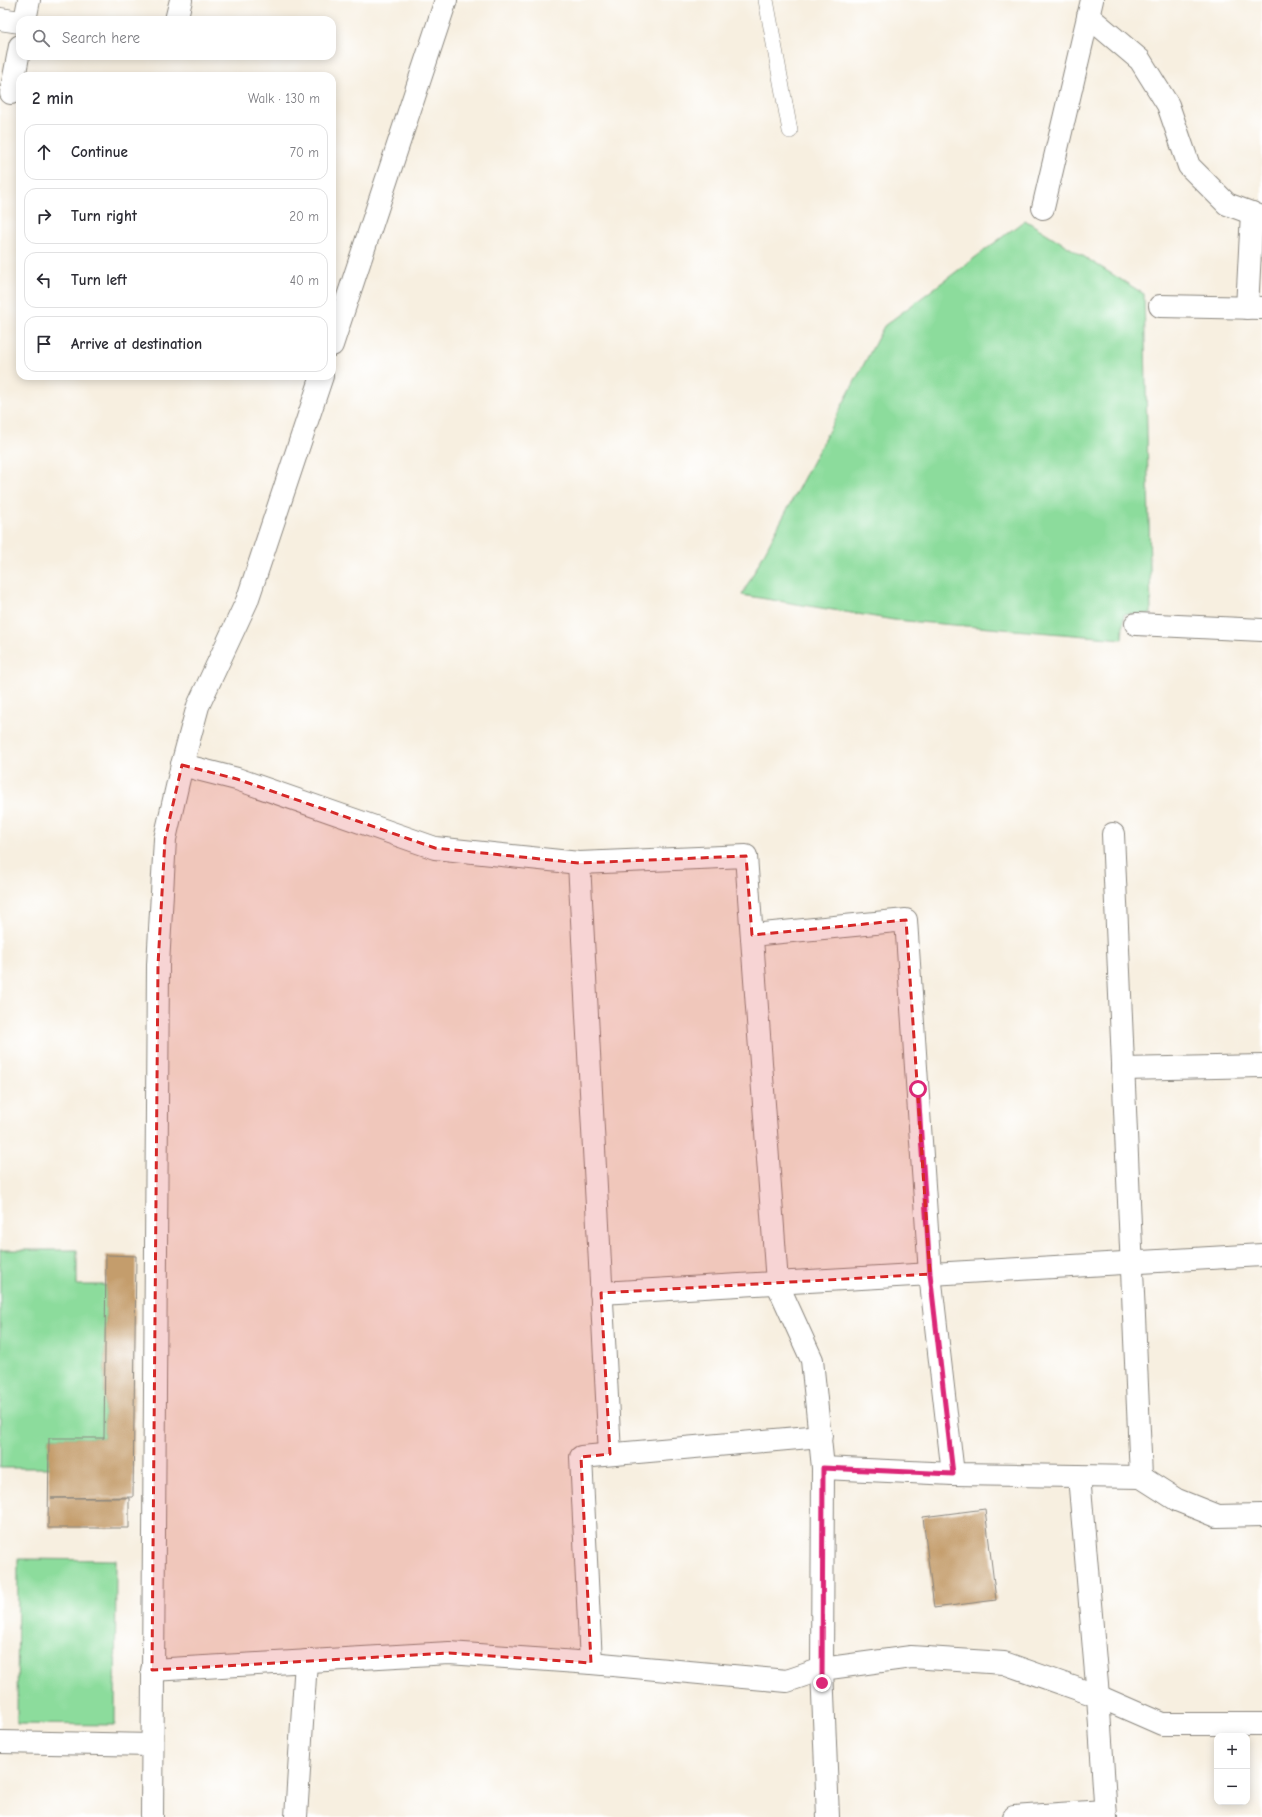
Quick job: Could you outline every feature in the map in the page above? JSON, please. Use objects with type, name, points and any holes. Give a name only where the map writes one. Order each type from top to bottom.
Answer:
[{"type":"street","points":[[26,16],[29,0]]},
{"type":"street","points":[[177,16],[180,0]]},
{"type":"street","points":[[336,333],[446,0]]},
{"type":"street","points":[[1043,208],[1090,8]]},
{"type":"street","points":[[1090,8],[1140,60],[1168,105],[1189,166],[1227,204],[1257,215],[1254,308],[1160,306]]},
{"type":"street","points":[[0,19],[16,21]]},
{"type":"street","points":[[11,93],[17,60]]},
{"type":"street","points":[[152,1817],[158,966],[164,839],[198,706],[247,601],[321,380]]},
{"type":"street","points":[[1136,624],[1262,630]]},
{"type":"street","points":[[182,765],[237,779],[435,848],[579,863],[746,856],[777,1283],[812,1360],[821,1436],[823,1468],[822,1669],[828,1817]]},
{"type":"street","points":[[1113,834],[1142,1477]]},
{"type":"street","points":[[579,863],[610,1454]]},
{"type":"street","points":[[752,935],[906,920],[930,1274],[953,1474]]},
{"type":"street","points":[[1123,1068],[1262,1066]]},
{"type":"street","points":[[601,1293],[1262,1255]]},
{"type":"street","points":[[591,1663],[581,1457],[821,1436]]},
{"type":"street","points":[[823,1468],[953,1474],[1142,1477],[1177,1500],[1217,1516],[1262,1515]]},
{"type":"street","points":[[1014,1817],[1105,1814],[1098,1696],[1079,1476]]},
{"type":"street","points":[[152,1670],[449,1653],[591,1663],[787,1682],[822,1669],[911,1657],[1004,1663],[1098,1696],[1162,1724],[1262,1724]]},
{"type":"street","points":[[296,1817],[306,1661]]},
{"type":"street","points":[[0,1742],[152,1745]]},
{"type":"lane","points":[[766,0],[790,131]]},
{"type":"highlighted area","points":[[182,765],[237,779],[435,848],[579,863],[746,856],[752,935],[906,920],[930,1274],[601,1293],[610,1454],[581,1457],[591,1663],[449,1653],[152,1670],[158,965],[165,839]]},
{"type":"green space","points":[[1025,220],[1144,294],[1151,614],[1124,614],[1122,639],[894,620],[742,595],[884,326]]},
{"type":"green space","points":[[0,1250],[77,1250],[77,1285],[106,1285],[104,1438],[49,1438],[49,1468],[0,1468]]},
{"type":"green space","points":[[18,1559],[116,1560],[115,1725],[17,1724]]},
{"type":"building","points":[[106,1255],[136,1256],[133,1497],[51,1498],[129,1498],[129,1528],[48,1528],[49,1438],[104,1438]]},
{"type":"building","points":[[985,1509],[996,1600],[934,1608],[923,1517]]},
{"type":"route","points":[[822,1683],[823,1468],[953,1474],[930,1274],[918,1089]]}]
